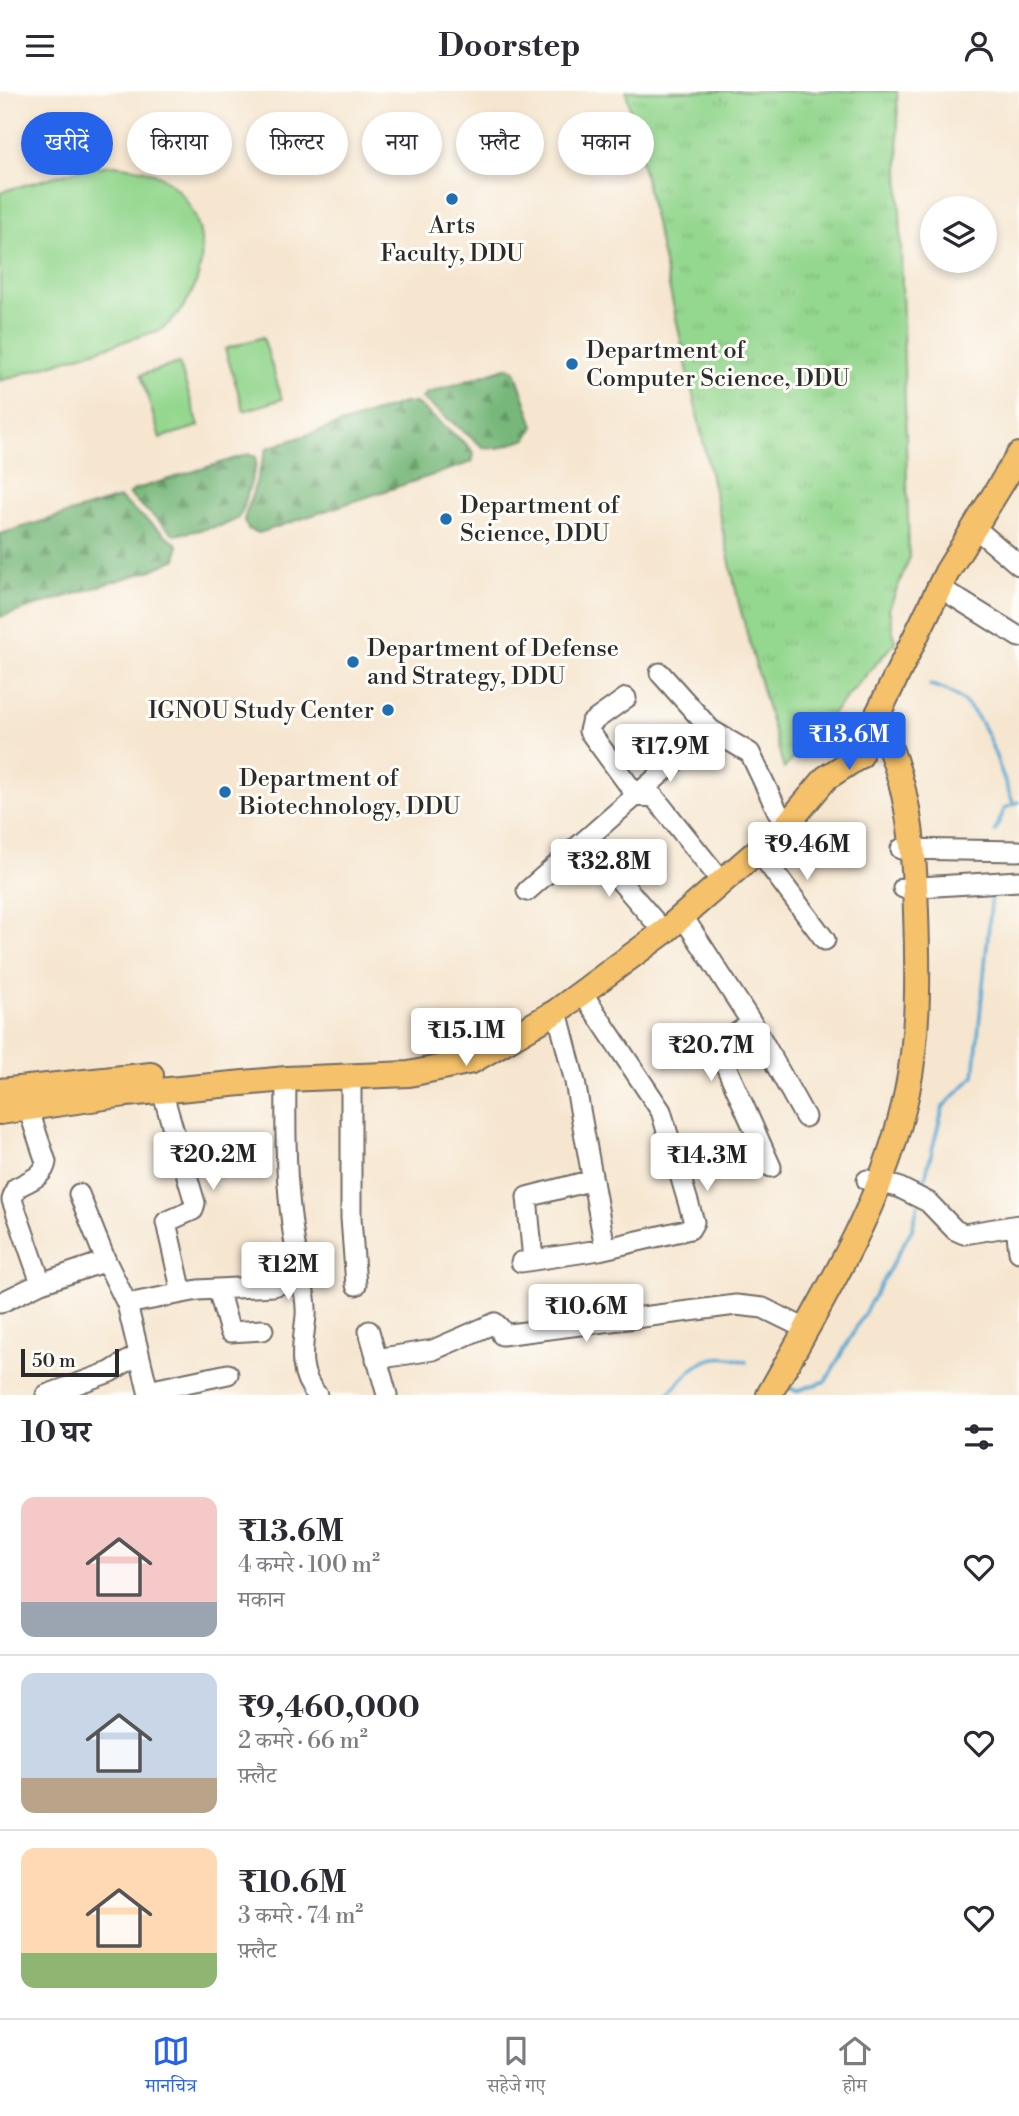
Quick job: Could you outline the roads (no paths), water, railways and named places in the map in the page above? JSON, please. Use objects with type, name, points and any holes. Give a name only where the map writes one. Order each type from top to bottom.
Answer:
[{"type":"main road","points":[[0,1112],[162,1091],[286,1079],[409,1074],[472,1061],[557,1011],[583,994],[782,821],[826,778],[873,743],[1019,454]]},
{"type":"main road","points":[[769,1395],[843,1232],[873,1181],[892,1097],[909,888],[908,849],[892,790],[873,743],[947,572],[1019,479]]},
{"type":"main road","points":[[0,1091],[75,1081],[441,1052],[471,1043],[525,1015],[659,927],[682,915],[718,877],[757,849],[782,821]]},
{"type":"main road","points":[[751,1395],[799,1325]]},
{"type":"street","points":[[979,531],[1019,565]]},
{"type":"street","points":[[950,594],[1019,637]]},
{"type":"street","points":[[660,673],[711,730],[750,753],[782,821]]},
{"type":"street","points":[[626,698],[588,726],[636,795],[654,797],[718,877]]},
{"type":"street","points":[[527,891],[711,730]]},
{"type":"street","points":[[585,840],[659,927]]},
{"type":"street","points":[[757,849],[825,940]]},
{"type":"street","points":[[908,849],[1019,851]]},
{"type":"street","points":[[909,888],[1019,881]]},
{"type":"street","points":[[682,915],[752,1023],[805,1117]]},
{"type":"street","points":[[583,994],[661,1111],[694,1222],[690,1229],[605,1248],[527,1261],[527,1197],[593,1180]]},
{"type":"street","points":[[557,1011],[575,1082],[605,1248]]},
{"type":"street","points":[[752,1023],[717,1046],[771,1167]]},
{"type":"street","points":[[351,1076],[351,1218],[356,1285]]},
{"type":"street","points":[[286,1079],[284,1168],[289,1219],[306,1314],[301,1343],[303,1374],[307,1384],[317,1395]]},
{"type":"street","points":[[162,1091],[195,1203],[193,1210],[166,1222],[182,1293]]},
{"type":"street","points":[[28,1108],[46,1161],[45,1168],[42,1174],[16,1188],[12,1200],[40,1283]]},
{"type":"street","points":[[873,1181],[921,1198],[955,1230],[964,1234],[1018,1226],[1019,1252]]},
{"type":"street","points":[[79,1193],[106,1261],[127,1304],[148,1393],[228,1374]]},
{"type":"street","points":[[0,1303],[40,1283],[106,1261]]},
{"type":"street","points":[[127,1304],[182,1293],[273,1286],[301,1277]]},
{"type":"street","points":[[218,1289],[230,1332],[263,1330]]},
{"type":"street","points":[[376,1359],[433,1350],[495,1323],[502,1335],[509,1337],[545,1329],[736,1305],[763,1308],[799,1325]]},
{"type":"street","points":[[369,1331],[387,1395]]},
{"type":"street","points":[[46,1395],[110,1372],[139,1354]]},
{"type":"waterway","points":[[930,685],[949,692],[964,702],[976,716],[993,748],[1013,802]]},
{"type":"waterway","points":[[995,831],[1005,808],[1019,802]]},
{"type":"waterway","points":[[922,1190],[943,1107],[974,1076],[992,894]]},
{"type":"waterway","points":[[785,1385],[796,1391],[826,1381],[912,1229],[918,1205]]},
{"type":"waterway","points":[[667,1395],[685,1376],[711,1359],[733,1358],[746,1362]]},
{"type":"place","name":"Arts Faculty, DDU","points":[[452,199]]},
{"type":"place","name":"Department of Computer Science, DDU","points":[[572,364]]},
{"type":"place","name":"Department of Science, DDU","points":[[446,519]]},
{"type":"place","name":"Department of Defense and Strategy, DDU","points":[[353,662]]},
{"type":"place","name":"IGNOU Study Center","points":[[388,710]]},
{"type":"place","name":"Department of Biotechnology, DDU","points":[[225,792]]}]
